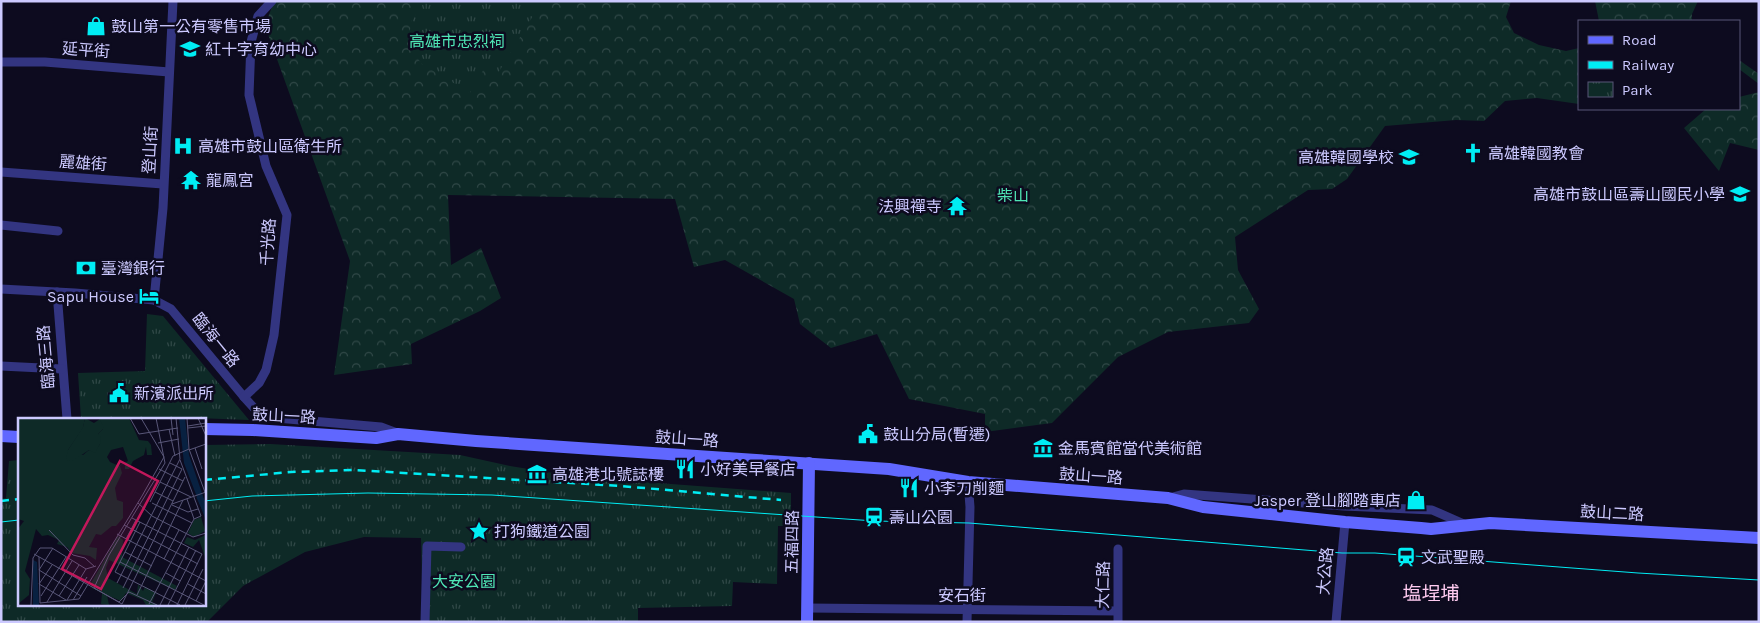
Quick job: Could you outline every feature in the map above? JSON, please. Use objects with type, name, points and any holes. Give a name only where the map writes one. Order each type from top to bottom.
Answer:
[{"type":"street","name":"登山街","points":[[154,300],[163,208],[173,1]]},
{"type":"street","name":"千光路","points":[[244,397],[260,383],[266,370],[274,335],[287,215],[266,166],[249,95],[253,33],[258,16],[272,1]]},
{"type":"street","name":"延平街","points":[[1,62],[45,62],[169,72]]},
{"type":"street","name":"麗雄街","points":[[1,172],[163,184]]},
{"type":"street","points":[[1,225],[58,230]]},
{"type":"street","name":"臨海一路","points":[[1,289],[154,300],[163,303],[171,309],[244,397],[265,417],[381,428],[398,434]]},
{"type":"street","name":"臨海三路","points":[[56,292],[67,418]]},
{"type":"street","points":[[1,366],[62,369]]},
{"type":"street","name":"鼓山一路","points":[[205,429],[253,430],[376,438],[398,434],[889,469],[968,482],[1168,498],[1203,506],[1345,522],[1430,529],[1464,525]]},
{"type":"street","points":[[1,436],[18,437]]},
{"type":"street","name":"五福四路","points":[[807,622],[809,463]]},
{"type":"street","points":[[967,622],[970,507],[968,482]]},
{"type":"street","name":"鼓山一路","points":[[1168,498],[1184,494],[1344,506],[1432,510],[1464,525]]},
{"type":"street","name":"大公路","points":[[1336,622],[1345,522]]},
{"type":"street","name":"鼓山二路","points":[[1464,525],[1490,523],[1518,524],[1759,538]]},
{"type":"street","points":[[426,622],[428,546],[460,547]]},
{"type":"street","name":"大仁路","points":[[1118,549],[1118,622]]},
{"type":"street","name":"安石街","points":[[807,608],[1117,611]]},
{"type":"green space","name":"柴山","points":[[274,1],[1511,1],[1506,17],[1514,33],[1539,45],[1566,51],[1578,48],[1578,104],[1537,98],[1505,101],[1484,121],[1456,120],[1385,126],[1347,179],[1332,189],[1308,190],[1235,237],[1238,270],[1259,309],[1249,323],[1168,332],[1118,357],[1052,423],[985,432],[985,414],[909,399],[877,334],[831,348],[800,324],[794,299],[725,260],[694,267],[675,199],[448,195],[451,265],[481,248],[501,298],[480,311],[411,344],[412,364],[334,375],[350,261],[265,26]]},
{"type":"green space","name":"高雄市忠烈祠","points":[[425,1],[437,1],[445,6],[448,1],[542,1],[497,75],[485,67],[470,93],[422,64],[407,45],[412,20]]},
{"type":"green space","points":[[1595,1],[1698,1],[1692,14],[1692,20],[1599,20]]},
{"type":"green space","points":[[1740,61],[1759,74],[1759,84],[1740,70]]},
{"type":"green space","points":[[1759,92],[1759,150],[1730,143],[1719,171],[1684,128],[1705,110],[1740,110],[1740,97]]},
{"type":"green space","points":[[147,314],[163,316],[249,420],[81,418],[78,373],[145,371]]},
{"type":"green space","name":"打狗鐵道公園","points":[[270,444],[460,455],[510,466],[578,477],[791,493],[791,526],[778,526],[777,584],[733,582],[732,606],[638,608],[638,622],[423,622],[421,538],[364,537],[305,552],[243,586],[207,622],[1,622],[1,499],[6,498],[9,461],[18,460],[18,606],[205,606],[205,445]]},
{"type":"tram line","points":[[205,501],[252,496],[368,493],[492,495],[875,521],[969,523],[1342,553],[1375,553],[1638,573],[1759,580]]},
{"type":"tram line","points":[[1,522],[18,520]]},
{"type":"railway","points":[[205,480],[291,472],[355,470],[621,486],[781,500]]},
{"type":"railway","points":[[1,501],[18,499]]},
{"type":"place","name":"鼓山第一公有零售市場","points":[[96,26]]},
{"type":"place","name":"紅十字育幼中心","points":[[190,49]]},
{"type":"place","name":"高雄市鼓山區衛生所","points":[[183,146]]},
{"type":"place","name":"高雄韓國教會","points":[[1473,153]]},
{"type":"place","name":"高雄韓國學校","points":[[1409,157]]},
{"type":"place","name":"龍鳳宮","points":[[191,180]]},
{"type":"place","name":"高雄市鼓山區壽山國民小學","points":[[1740,194]]},
{"type":"place","name":"法興禪寺","points":[[957,206]]},
{"type":"place","name":"臺灣銀行","points":[[86,268]]},
{"type":"place","name":"Sapu House","points":[[149,296]]},
{"type":"place","name":"新濱派出所","points":[[119,393]]},
{"type":"place","name":"鼓山分局(暫遷)","points":[[868,434]]},
{"type":"place","name":"金馬賓館當代美術館","points":[[1043,448]]},
{"type":"place","name":"小好美早餐店","points":[[685,469]]},
{"type":"place","name":"高雄港北號誌樓","points":[[537,474]]},
{"type":"place","name":"小李刀削麵","points":[[909,488]]},
{"type":"place","name":"Jasper 登山腳踏車店","points":[[1416,500]]},
{"type":"place","name":"壽山公園","points":[[874,517]]},
{"type":"place","name":"打狗鐵道公園","points":[[479,531]]},
{"type":"place","name":"文武聖殿","points":[[1406,557]]},
{"type":"district","name":"塩埕埔","points":[[1431,594]]},
{"type":"park label","name":"大安公園","points":[[464,581]]}]
